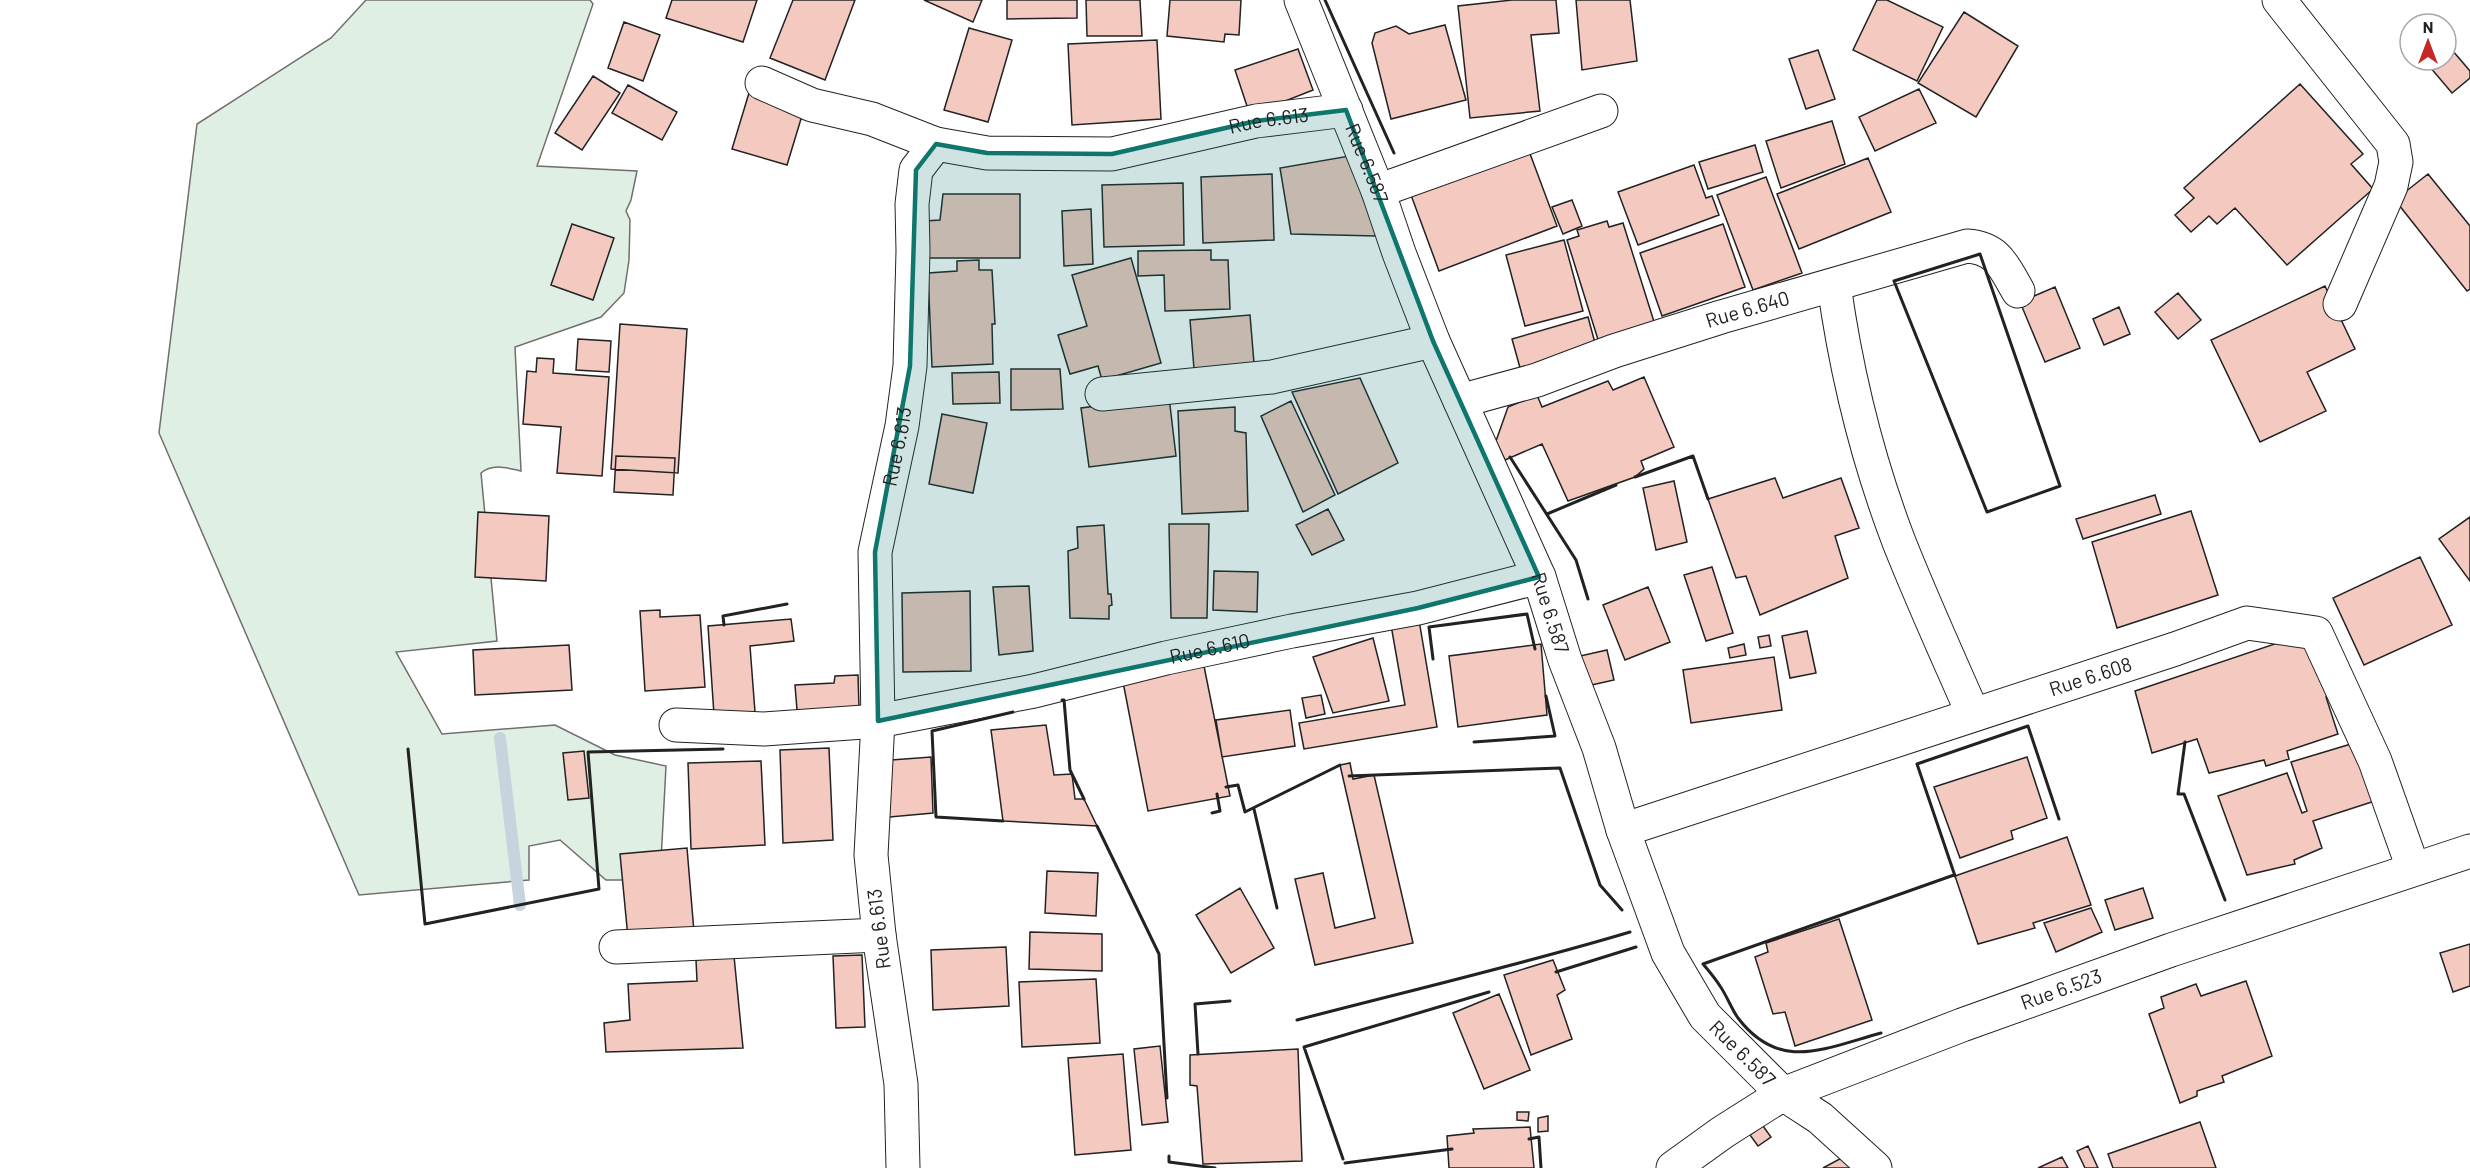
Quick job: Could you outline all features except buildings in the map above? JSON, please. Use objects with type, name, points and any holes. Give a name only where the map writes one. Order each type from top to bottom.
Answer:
[{"type":"street","name":"Rue 6.587","points":[[1301,0],[1378,191],[1433,341],[1539,577],[1565,660],[1599,748],[1623,830],[1668,953],[1705,1016],[1783,1094],[1820,1118],[1875,1168]]},
{"type":"street","points":[[2279,0],[2393,144],[2396,162],[2391,186],[2340,304]]},
{"type":"street","points":[[762,83],[813,105],[872,119],[936,144]]},
{"type":"street","name":"Rue 6.613","points":[[903,1168],[901,1084],[879,935],[871,855],[878,721],[875,552],[902,426],[910,366],[914,251],[912,204],[916,170],[936,144],[987,153],[1112,154],[1256,121],[1346,110]]},
{"type":"street","points":[[1378,191],[1601,111]]},
{"type":"street","name":"Rue 6.640","points":[[1460,401],[1537,380],[1614,351],[1711,321],[1967,246],[1980,247],[1999,258],[2018,291]]},
{"type":"street","points":[[1833,285],[1839,326],[1856,402],[1898,539],[1972,714]]},
{"type":"street","points":[[1102,394],[1272,377],[1433,341]]},
{"type":"street","name":"Rue 6.610","points":[[676,725],[764,729],[878,721],[1034,691],[1166,658],[1292,631],[1418,608],[1539,577]]},
{"type":"street","name":"Rue 6.608","points":[[1623,830],[2175,649],[2247,623],[2316,633],[2375,761],[2413,868]]},
{"type":"street","name":"Rue 6.523","points":[[1673,1168],[1723,1132],[1783,1094],[1962,1025],[2171,950],[2470,851]]},
{"type":"street","points":[[616,947],[879,935]]},
{"type":"highlighted area","points":[[1346,110],[1433,341],[1539,577],[1418,608],[878,721],[875,552],[910,366],[916,170],[936,144],[987,153],[1112,154],[1256,121]]},
{"type":"green space","points":[[366,0],[590,0],[593,4],[537,166],[637,171],[631,200],[626,211],[630,220],[629,260],[624,293],[601,317],[515,347],[521,471],[495,467],[481,473],[497,641],[396,652],[442,734],[555,725],[615,755],[666,766],[660,880],[606,880],[560,840],[529,846],[529,880],[359,895],[159,433],[197,124],[331,38]]},
{"type":"waterway","points":[[500,738],[520,905]]},
{"type":"wall","points":[[1325,0],[1394,153]]},
{"type":"wall","points":[[1980,254],[2060,486],[1987,512],[1894,281],[1980,254]]},
{"type":"wall","points":[[1635,477],[1693,456],[1708,499]]},
{"type":"wall","points":[[1510,457],[1576,560],[1588,599]]},
{"type":"wall","points":[[1547,514],[1616,485]]},
{"type":"wall","points":[[724,625],[723,616],[787,604]]},
{"type":"wall","points":[[1433,659],[1429,627],[1527,614],[1535,649]]},
{"type":"wall","points":[[1474,742],[1555,736],[1546,696]]},
{"type":"wall","points":[[1062,700],[1064,700],[1070,770],[1084,799]]},
{"type":"wall","points":[[1003,821],[936,817],[932,731],[1013,712]]},
{"type":"wall","points":[[1955,876],[1917,764],[2028,726],[2059,819]]},
{"type":"wall","points":[[2185,742],[2178,794],[2184,794],[2225,900]]},
{"type":"wall","points":[[408,749],[425,924],[599,889],[588,752],[723,749]]},
{"type":"wall","points":[[1226,787],[1238,785],[1245,812],[1340,765]]},
{"type":"wall","points":[[1349,776],[1560,768],[1600,885],[1622,910]]},
{"type":"wall","points":[[1212,813],[1220,811],[1217,794]]},
{"type":"wall","points":[[1254,809],[1277,908]]},
{"type":"wall","points":[[1097,826],[1159,954],[1167,1098]]},
{"type":"wall","points":[[1881,1033],[1841,1045],[1804,1052],[1787,1051],[1770,1046],[1754,1035],[1738,1018],[1714,977],[1703,964],[1954,875]]},
{"type":"wall","points":[[1297,1020],[1506,967],[1630,932]]},
{"type":"wall","points":[[1556,972],[1636,947]]},
{"type":"wall","points":[[1343,1159],[1304,1047],[1489,992]]},
{"type":"wall","points":[[1198,1054],[1195,1004],[1230,1001]]},
{"type":"wall","points":[[1529,1139],[1539,1137],[1541,1168]]},
{"type":"wall","points":[[1345,1163],[1452,1149]]},
{"type":"wall","points":[[1169,1156],[1169,1162],[1215,1168]]}]
